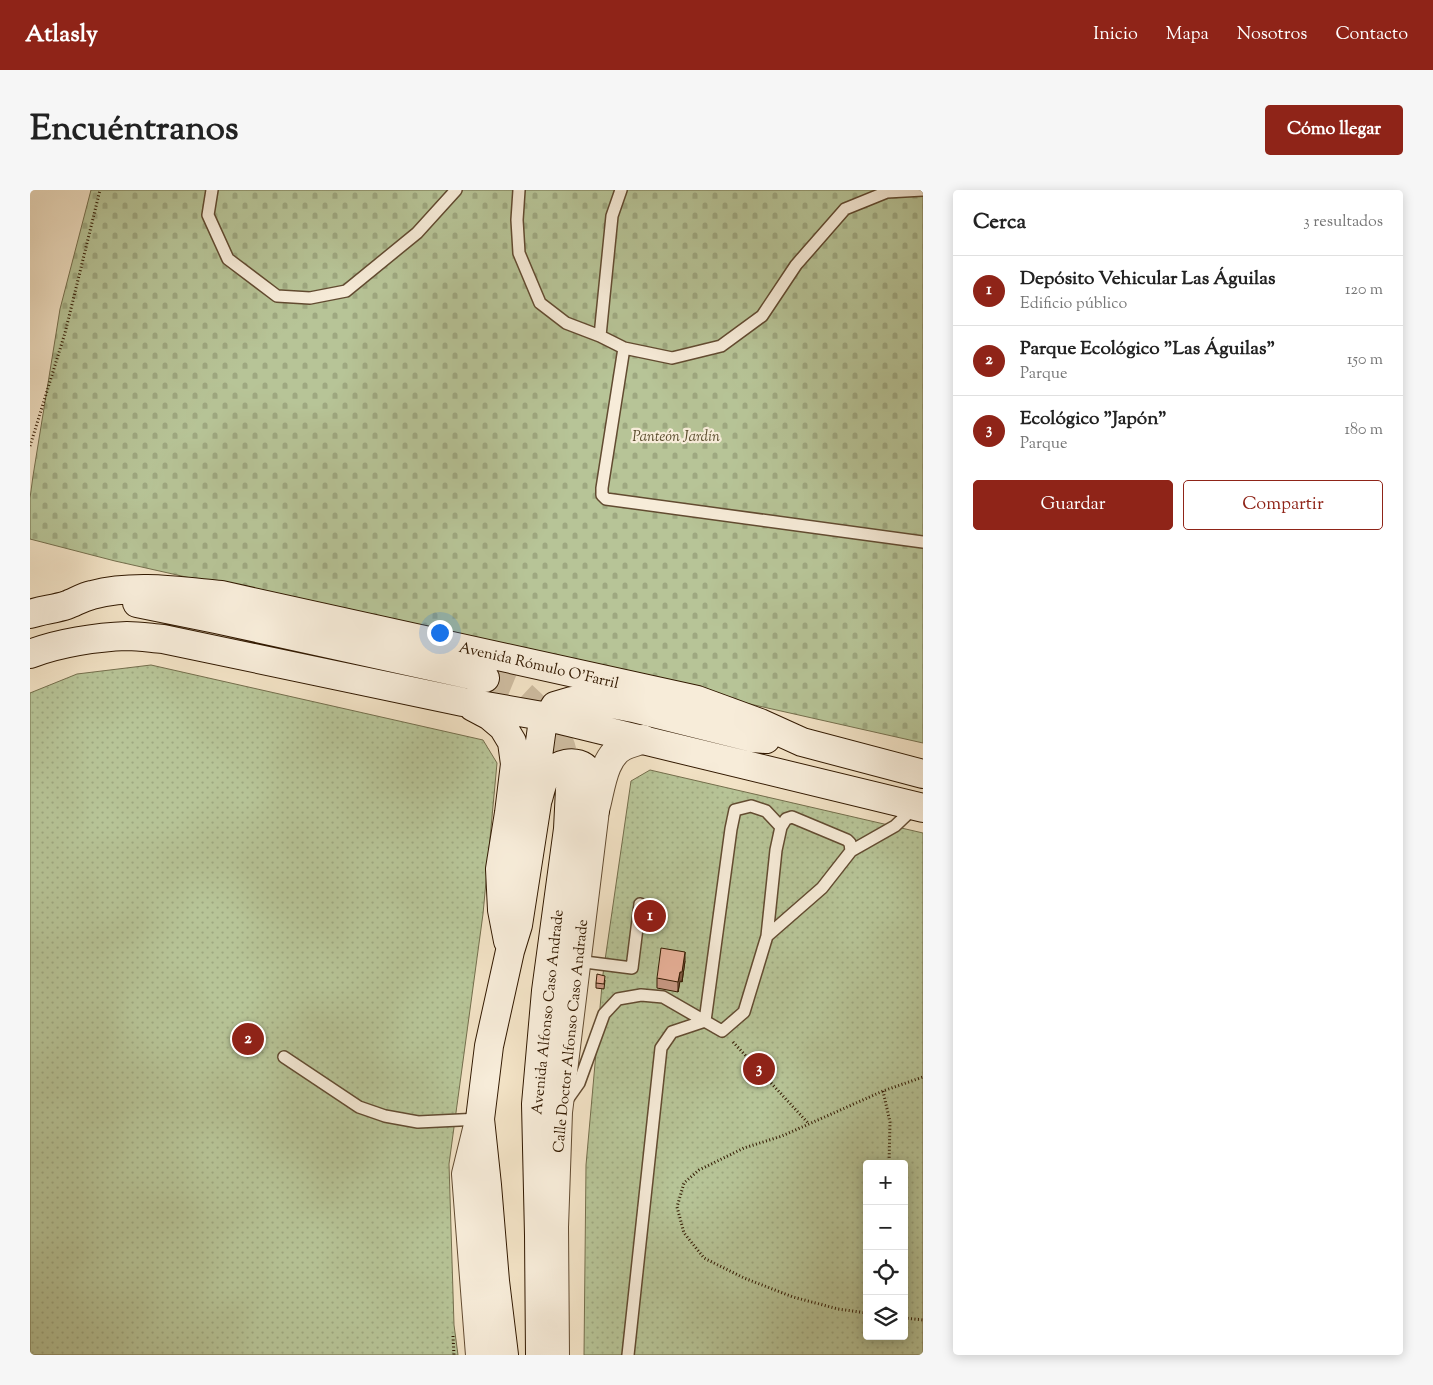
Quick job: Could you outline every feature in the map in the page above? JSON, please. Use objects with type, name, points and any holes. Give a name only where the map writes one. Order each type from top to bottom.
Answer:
[{"type":"main road","name":"Avenida Rómulo O'Farril","points":[[30,614],[66,605],[90,595],[120,590],[157,589],[221,595],[697,700],[760,723],[802,742],[923,774]]},
{"type":"main road","points":[[66,605],[105,601],[138,603],[485,678]]},
{"type":"main road","points":[[30,654],[60,645],[95,639],[128,636],[162,639],[463,702],[548,717],[920,800]]},
{"type":"main road","points":[[480,1355],[466,1174],[480,1119],[488,1046],[510,951],[518,925],[536,803],[536,771],[542,727],[555,706],[572,701],[592,700],[633,708],[754,738],[802,742]]},
{"type":"main road","points":[[463,702],[490,716],[503,727],[512,742],[515,764],[510,813],[500,869],[502,910],[510,951]]},
{"type":"main road","name":"Calle Doctor Alfonso Caso Andrade","points":[[546,1352],[553,1271],[558,1112],[595,810],[605,773],[612,757],[623,746],[643,739]]},
{"type":"main road","points":[[536,803],[546,776],[556,767],[572,763],[579,764],[588,770],[595,810]]},
{"type":"main road","name":"Avenida Alfonso Caso Andrade","points":[[546,1352],[539,1300],[536,1104],[546,990],[568,829],[570,789]]},
{"type":"main road","points":[[480,1119],[504,1355]]},
{"type":"main road","points":[[539,1300],[553,1271]]},
{"type":"lane","points":[[212,190],[208,215],[228,260],[277,296],[310,298],[346,291],[417,233],[456,190]]},
{"type":"lane","points":[[519,190],[517,220],[519,253],[540,303],[566,323],[600,336],[624,348],[672,358],[721,346],[762,316],[796,265],[845,209],[887,192],[923,190]]},
{"type":"lane","points":[[600,336],[612,216],[621,190]]},
{"type":"lane","points":[[624,348],[602,488],[602,495],[606,499],[923,542]]},
{"type":"lane","points":[[767,936],[822,888],[851,851],[895,826],[920,800]]},
{"type":"lane","points":[[705,1021],[735,810],[751,806],[766,811],[780,827]]},
{"type":"lane","points":[[558,1112],[580,1083],[604,1014],[618,1000],[641,995],[663,997],[722,1031],[744,1012],[767,936],[776,850],[780,827],[786,819],[792,817],[847,840],[851,851]]},
{"type":"lane","points":[[577,961],[632,968],[640,904]]},
{"type":"lane","points":[[628,1355],[661,1048],[672,1032],[705,1021]]},
{"type":"lane","points":[[284,1057],[359,1107],[385,1116],[418,1122],[480,1119]]},
{"type":"path","points":[[30,446],[64,333],[100,190]]},
{"type":"path","points":[[722,1031],[809,1124]]},
{"type":"path","points":[[863,1312],[838,1309],[793,1297],[744,1278],[704,1258],[684,1232],[677,1207],[684,1183],[700,1170],[744,1148],[782,1136],[883,1091],[923,1077]]},
{"type":"path","points":[[883,1091],[890,1122],[889,1160]]},
{"type":"path","points":[[908,1318],[923,1320]]},
{"type":"green space","name":"Panteón Jardín","points":[[91,190],[923,190],[923,743],[115,561],[30,539],[30,498],[60,309]]},
{"type":"green space","points":[[151,665],[483,740],[497,763],[483,914],[449,1164],[454,1325],[458,1355],[30,1355],[30,693],[77,674]]},
{"type":"green space","points":[[650,770],[923,833],[923,1355],[584,1355],[586,1165],[603,974],[631,781]]},
{"type":"building","points":[[661,948],[685,952],[682,972],[680,972],[678,982],[657,978]]},
{"type":"building","points":[[597,974],[605,976],[604,984],[596,983]]},
{"type":"tunnel","points":[[485,678],[516,689],[532,704],[552,729],[561,746],[570,788]]},
{"type":"place","name":"Depósito Vehicular Las Águilas","points":[[650,916]]},
{"type":"place","name":"Parque Ecológico \"Las Águilas\"","points":[[248,1039]]},
{"type":"place","name":"Ecológico \"Japón\"","points":[[759,1069]]}]
